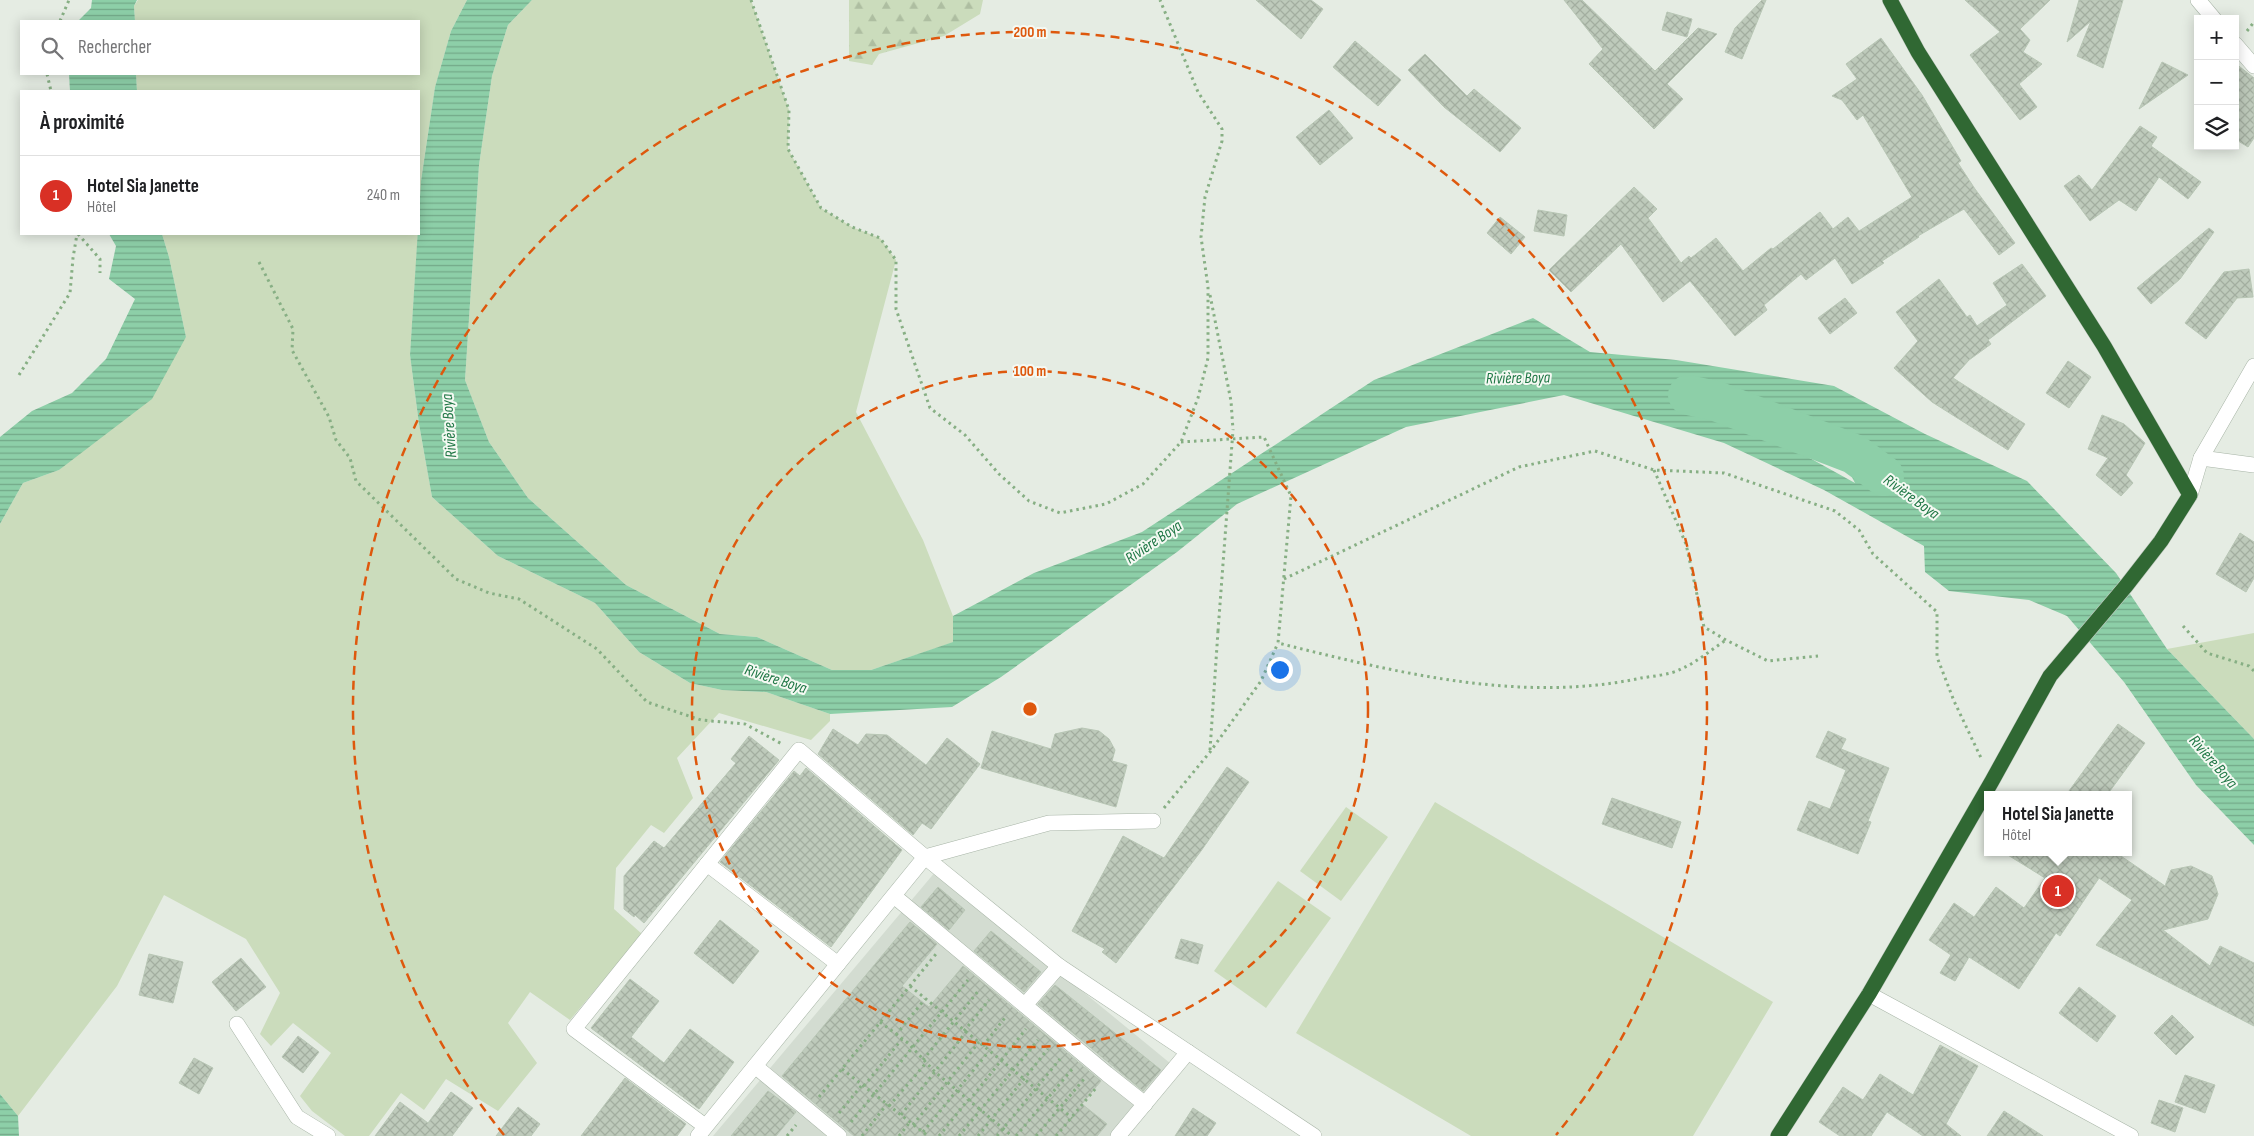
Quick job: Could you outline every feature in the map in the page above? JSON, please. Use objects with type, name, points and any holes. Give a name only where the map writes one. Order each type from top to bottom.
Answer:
[{"type":"highway","points":[[1890,0],[1918,52],[2104,346],[2190,495],[2161,540],[2126,586],[2050,676],[1987,791]]},
{"type":"highway","points":[[1778,1136],[1869,994],[1984,796]]},
{"type":"street","points":[[2198,0],[2211,15]]},
{"type":"street","points":[[2239,49],[2254,66]]},
{"type":"street","points":[[2190,495],[2201,458],[2254,366]]},
{"type":"street","points":[[2201,458],[2254,465]]},
{"type":"street","points":[[1153,821],[1049,823],[925,857],[702,1131],[574,1029],[800,750],[925,857],[1059,966],[1314,1136]]},
{"type":"street","points":[[708,864],[838,964]]},
{"type":"street","points":[[894,896],[1145,1104]]},
{"type":"street","points":[[1022,1002],[1059,966]]},
{"type":"street","points":[[1869,994],[2131,1136]]},
{"type":"street","points":[[237,1024],[297,1117],[328,1136]]},
{"type":"street","points":[[1118,1136],[1188,1052]]},
{"type":"street","points":[[755,1066],[808,1110],[837,1130]]},
{"type":"path","points":[[60,20],[68,0]]},
{"type":"path","points":[[751,0],[789,110],[788,149],[822,208],[852,227],[880,238],[896,260],[896,309],[930,408],[965,435],[999,474],[1029,501],[1060,513],[1106,504],[1143,484],[1181,442],[1198,398],[1208,358],[1208,287]]},
{"type":"path","points":[[1160,0],[1198,92],[1222,129],[1222,141],[1205,197],[1201,237],[1208,287],[1231,401],[1233,430],[1210,752]]},
{"type":"path","points":[[47,75],[51,90]]},
{"type":"path","points":[[18,375],[70,293],[72,258],[78,235]]},
{"type":"path","points":[[79,235],[100,259],[100,273]]},
{"type":"path","points":[[259,262],[293,329],[292,350],[329,417],[336,440],[350,458],[356,481],[456,579],[489,593],[519,599],[597,649],[647,702],[701,720],[746,724],[798,752]]},
{"type":"path","points":[[1153,821],[1210,752],[1261,681],[1278,643],[1291,496],[1264,437],[1181,442]]},
{"type":"path","points":[[1284,579],[1519,467],[1595,452],[1654,470],[1724,473],[1835,511],[1859,530],[1873,554],[1937,612],[1937,657],[1954,701],[1992,782]]},
{"type":"path","points":[[1654,470],[1686,544],[1704,627],[1768,661],[1818,656]]},
{"type":"path","points":[[2182,626],[2207,653],[2249,666],[2254,671]]},
{"type":"path","points":[[1278,643],[1365,665],[1437,678],[1520,687],[1609,685],[1680,670],[1726,640]]},
{"type":"path","points":[[787,1136],[947,940]]},
{"type":"path","points":[[837,1130],[875,1094],[942,1013],[990,976]]},
{"type":"path","points":[[862,1136],[924,1061],[990,976]]},
{"type":"path","points":[[901,1115],[965,1031],[990,976]]},
{"type":"path","points":[[910,986],[1072,1118]]},
{"type":"path","points":[[896,1035],[925,999]]},
{"type":"path","points":[[983,1046],[1022,1002]]},
{"type":"path","points":[[939,1136],[1037,1015]]},
{"type":"path","points":[[880,1022],[902,1039],[968,1101],[1014,1136],[1048,1098],[1090,1059]]},
{"type":"path","points":[[959,1136],[1012,1070],[1055,1030]]},
{"type":"path","points":[[978,1136],[1024,1079],[1055,1030]]},
{"type":"path","points":[[837,1130],[863,1085],[902,1039]]},
{"type":"path","points":[[899,1136],[947,1082],[979,1042]]},
{"type":"path","points":[[997,1136],[1072,1044]]},
{"type":"path","points":[[919,1136],[989,1051]]},
{"type":"path","points":[[1036,1136],[1059,1108],[1090,1059]]},
{"type":"path","points":[[842,1069],[928,1136]]},
{"type":"path","points":[[1056,1136],[1108,1074]]},
{"type":"shaded area","points":[[936,871],[1176,1068],[1118,1136],[713,1136]]},
{"type":"green space","points":[[138,0],[467,0],[451,31],[435,87],[421,181],[420,200],[420,90],[137,90],[136,75],[420,75],[420,20],[135,20],[134,6]]},
{"type":"green space","points":[[532,0],[751,0],[789,110],[788,149],[821,208],[852,227],[880,238],[896,260],[856,412],[923,540],[953,616],[954,642],[871,670],[832,670],[757,637],[720,634],[626,585],[528,498],[489,442],[465,380],[479,165],[492,76],[508,25]]},
{"type":"green space","points":[[849,0],[983,0],[980,14],[944,36],[879,54],[872,65],[849,61]]},
{"type":"green space","points":[[162,235],[418,235],[410,355],[419,424],[432,497],[498,556],[595,603],[639,652],[690,683],[722,690],[766,692],[830,714],[830,721],[811,740],[719,713],[677,758],[693,798],[664,833],[651,825],[616,868],[614,909],[642,934],[570,1020],[530,992],[508,1023],[537,1063],[498,1111],[446,1079],[424,1110],[401,1093],[369,1136],[345,1136],[312,1111],[300,1096],[331,1053],[293,1023],[271,1046],[260,1034],[280,993],[246,939],[164,895],[117,986],[18,1116],[0,1094],[0,524],[23,483],[59,470],[186,337],[169,257]]},
{"type":"green space","points":[[2254,633],[2254,739],[2167,649]]},
{"type":"green space","points":[[1435,802],[1773,1002],[1693,1136],[1471,1136],[1296,1033]]},
{"type":"green space","points":[[1346,807],[1388,837],[1341,901],[1300,871]]},
{"type":"green space","points":[[1278,881],[1331,918],[1266,1008],[1214,971]]},
{"type":"water","points":[[92,0],[137,0],[134,6],[135,20],[79,20],[91,8]]},
{"type":"water","points":[[467,0],[532,0],[508,25],[492,76],[479,165],[465,380],[489,442],[528,498],[626,585],[720,634],[757,637],[832,670],[871,670],[953,642],[953,616],[1034,573],[1142,532],[1374,380],[1533,318],[1590,352],[1676,360],[1834,386],[1925,434],[2027,481],[2116,573],[2167,649],[2254,739],[2254,845],[2196,785],[2124,682],[2067,616],[2029,600],[1949,591],[1925,572],[1924,546],[1824,490],[1724,443],[1564,395],[1406,427],[1237,504],[1177,552],[1001,677],[952,707],[830,714],[766,692],[722,690],[690,683],[639,652],[595,603],[498,556],[432,497],[419,424],[410,355],[418,235],[420,235],[421,181],[435,87],[451,31]],"holes":[[[1741,410],[1818,423],[1833,440],[1855,483],[1741,420],[1736,413]]]},
{"type":"water","points":[[69,75],[136,75],[137,90],[70,90]]},
{"type":"water","points":[[110,235],[162,235],[169,257],[186,337],[152,399],[59,470],[23,483],[0,524],[0,437],[32,411],[72,393],[106,359],[135,299],[109,279],[116,246]]},
{"type":"water","points":[[0,1094],[18,1116],[19,1136],[0,1136]]},
{"type":"building","points":[[1256,0],[1311,0],[1323,9],[1301,39]]},
{"type":"building","points":[[1564,0],[1582,0],[1655,71],[1698,28],[1717,34],[1667,84],[1683,99],[1654,129],[1589,64],[1603,49]]},
{"type":"building","points":[[1762,0],[1766,0],[1742,59],[1725,52],[1735,28]]},
{"type":"building","points":[[1965,0],[2050,0],[2020,29],[2030,40],[2023,52],[2042,64],[2019,84],[2037,107],[2020,120],[1970,55],[2000,32]]},
{"type":"building","points":[[2079,0],[2123,0],[2103,68],[2077,56],[2091,21],[2067,42]]},
{"type":"building","points":[[1667,12],[1692,19],[1687,37],[1662,30]]},
{"type":"building","points":[[1881,38],[1922,95],[1961,161],[1958,163],[2015,243],[1999,255],[1964,209],[1918,236],[1882,261],[1884,263],[1852,284],[1835,258],[1806,280],[1801,274],[1764,305],[1767,310],[1735,336],[1690,281],[1663,302],[1621,244],[1571,292],[1549,270],[1634,187],[1657,209],[1648,218],[1681,263],[1689,256],[1691,258],[1716,238],[1743,271],[1820,212],[1833,229],[1848,217],[1859,231],[1912,197],[1863,115],[1857,120],[1842,100],[1832,96],[1857,79],[1846,64]]},
{"type":"building","points":[[1355,41],[1401,80],[1378,106],[1333,67]]},
{"type":"building","points":[[1425,54],[1467,96],[1474,89],[1521,128],[1500,152],[1444,107],[1408,70]]},
{"type":"building","points":[[2162,62],[2188,75],[2139,109]]},
{"type":"building","points":[[2239,66],[2254,78],[2254,138],[2248,147],[2239,141]]},
{"type":"building","points":[[1329,110],[1353,138],[1320,165],[1296,137]]},
{"type":"building","points":[[2140,126],[2157,137],[2151,146],[2201,182],[2188,199],[2159,177],[2136,211],[2119,200],[2090,221],[2064,186],[2079,175],[2092,190]]},
{"type":"building","points":[[1538,210],[1567,215],[1564,236],[1534,231]]},
{"type":"building","points":[[1500,217],[1525,237],[1511,254],[1487,233]]},
{"type":"building","points":[[2209,228],[2214,232],[2180,279],[2151,304],[2137,288]]},
{"type":"building","points":[[2022,264],[2046,296],[1988,340],[1991,344],[1969,360],[1953,378],[2025,424],[2008,450],[1932,402],[1894,368],[1918,341],[1896,312],[1939,279],[1967,317],[1970,315],[1977,326],[2007,305],[1993,283]]},
{"type":"building","points":[[2249,269],[2253,297],[2237,298],[2206,339],[2185,323],[2224,272]]},
{"type":"building","points":[[1845,298],[1857,313],[1830,334],[1818,318]]},
{"type":"building","points":[[2068,361],[2091,377],[2069,408],[2046,393]]},
{"type":"building","points":[[2102,415],[2124,424],[2145,443],[2126,475],[2133,483],[2121,496],[2096,475],[2108,458],[2088,449]]},
{"type":"building","points":[[2240,533],[2254,542],[2254,578],[2246,592],[2216,574]]},
{"type":"building","points":[[2118,724],[2145,743],[2110,791],[2069,791]]},
{"type":"building","points":[[1082,728],[1099,731],[1109,739],[1115,750],[1112,761],[1127,765],[1116,807],[981,768],[992,731],[1051,749],[1055,734]]},
{"type":"building","points":[[833,729],[858,745],[866,734],[887,735],[926,765],[947,738],[980,764],[931,829],[922,823],[913,835],[818,754]]},
{"type":"building","points":[[1828,731],[1846,739],[1841,749],[1889,768],[1868,821],[1871,822],[1858,854],[1797,830],[1809,801],[1830,809],[1846,770],[1816,757]]},
{"type":"building","points":[[749,736],[779,760],[644,923],[624,909],[624,876],[654,841],[664,848],[736,763],[731,759]]},
{"type":"building","points":[[1227,767],[1249,782],[1201,851],[1116,963],[1102,952],[1105,949],[1072,931],[1123,836],[1164,858]]},
{"type":"building","points":[[806,768],[902,850],[831,947],[720,862],[794,771],[800,776]]},
{"type":"building","points":[[1612,798],[1681,822],[1672,848],[1602,824]]},
{"type":"building","points":[[2009,856],[2121,856],[2165,886],[2171,870],[2191,866],[2212,876],[2218,894],[2208,919],[2163,930],[2210,966],[2220,946],[2254,963],[2254,1026],[2096,945],[2132,900],[2099,878],[2060,936],[2056,933],[2019,989],[1969,957],[1955,981],[1940,973],[1951,955],[1929,940],[1954,903],[1974,917],[1996,887],[2024,908],[2045,878]]},
{"type":"building","points":[[938,887],[965,910],[949,930],[921,907]]},
{"type":"building","points":[[720,920],[759,951],[733,984],[694,953]]},
{"type":"building","points":[[910,922],[937,944],[902,986],[929,1007],[963,966],[1101,1081],[1082,1104],[1107,1124],[1097,1136],[854,1136],[782,1076]]},
{"type":"building","points":[[991,931],[1041,972],[1024,992],[974,951]]},
{"type":"building","points":[[1181,939],[1203,945],[1198,964],[1175,958]]},
{"type":"building","points":[[149,954],[183,962],[173,1003],[139,995]]},
{"type":"building","points":[[241,958],[266,987],[236,1011],[212,982]]},
{"type":"building","points":[[630,979],[659,1001],[631,1037],[664,1063],[690,1029],[734,1062],[699,1109],[591,1028]]},
{"type":"building","points":[[1055,985],[1161,1070],[1143,1091],[1038,1004]]},
{"type":"building","points":[[2079,987],[2116,1016],[2097,1042],[2059,1013]]},
{"type":"building","points":[[2172,1015],[2194,1037],[2176,1055],[2154,1033]]},
{"type":"building","points":[[298,1036],[319,1052],[303,1073],[282,1057]]},
{"type":"building","points":[[1940,1045],[1978,1066],[1946,1124],[1961,1136],[1923,1136],[1887,1112],[1871,1136],[1840,1136],[1819,1122],[1843,1087],[1863,1100],[1880,1074],[1913,1095]]},
{"type":"building","points":[[194,1058],[213,1068],[199,1094],[179,1083]]},
{"type":"building","points":[[2185,1075],[2215,1085],[2205,1113],[2175,1102]]},
{"type":"building","points":[[625,1078],[686,1124],[677,1136],[581,1136]]},
{"type":"building","points":[[768,1091],[796,1112],[776,1136],[731,1136]]},
{"type":"building","points":[[451,1092],[473,1108],[452,1136],[375,1136],[400,1102],[428,1123]]},
{"type":"building","points":[[2159,1100],[2183,1108],[2175,1132],[2151,1123]]},
{"type":"building","points":[[518,1107],[540,1124],[531,1136],[496,1136]]},
{"type":"building","points":[[1193,1108],[1216,1123],[1207,1136],[1175,1136]]},
{"type":"building","points":[[2004,1111],[2043,1136],[1987,1136]]},
{"type":"waterway","name":"Rivière Boya","points":[[1688,395],[1716,401],[1854,454],[1884,476]]},
{"type":"place","name":"Hotel Sia Janette","points":[[2058,891]]}]
